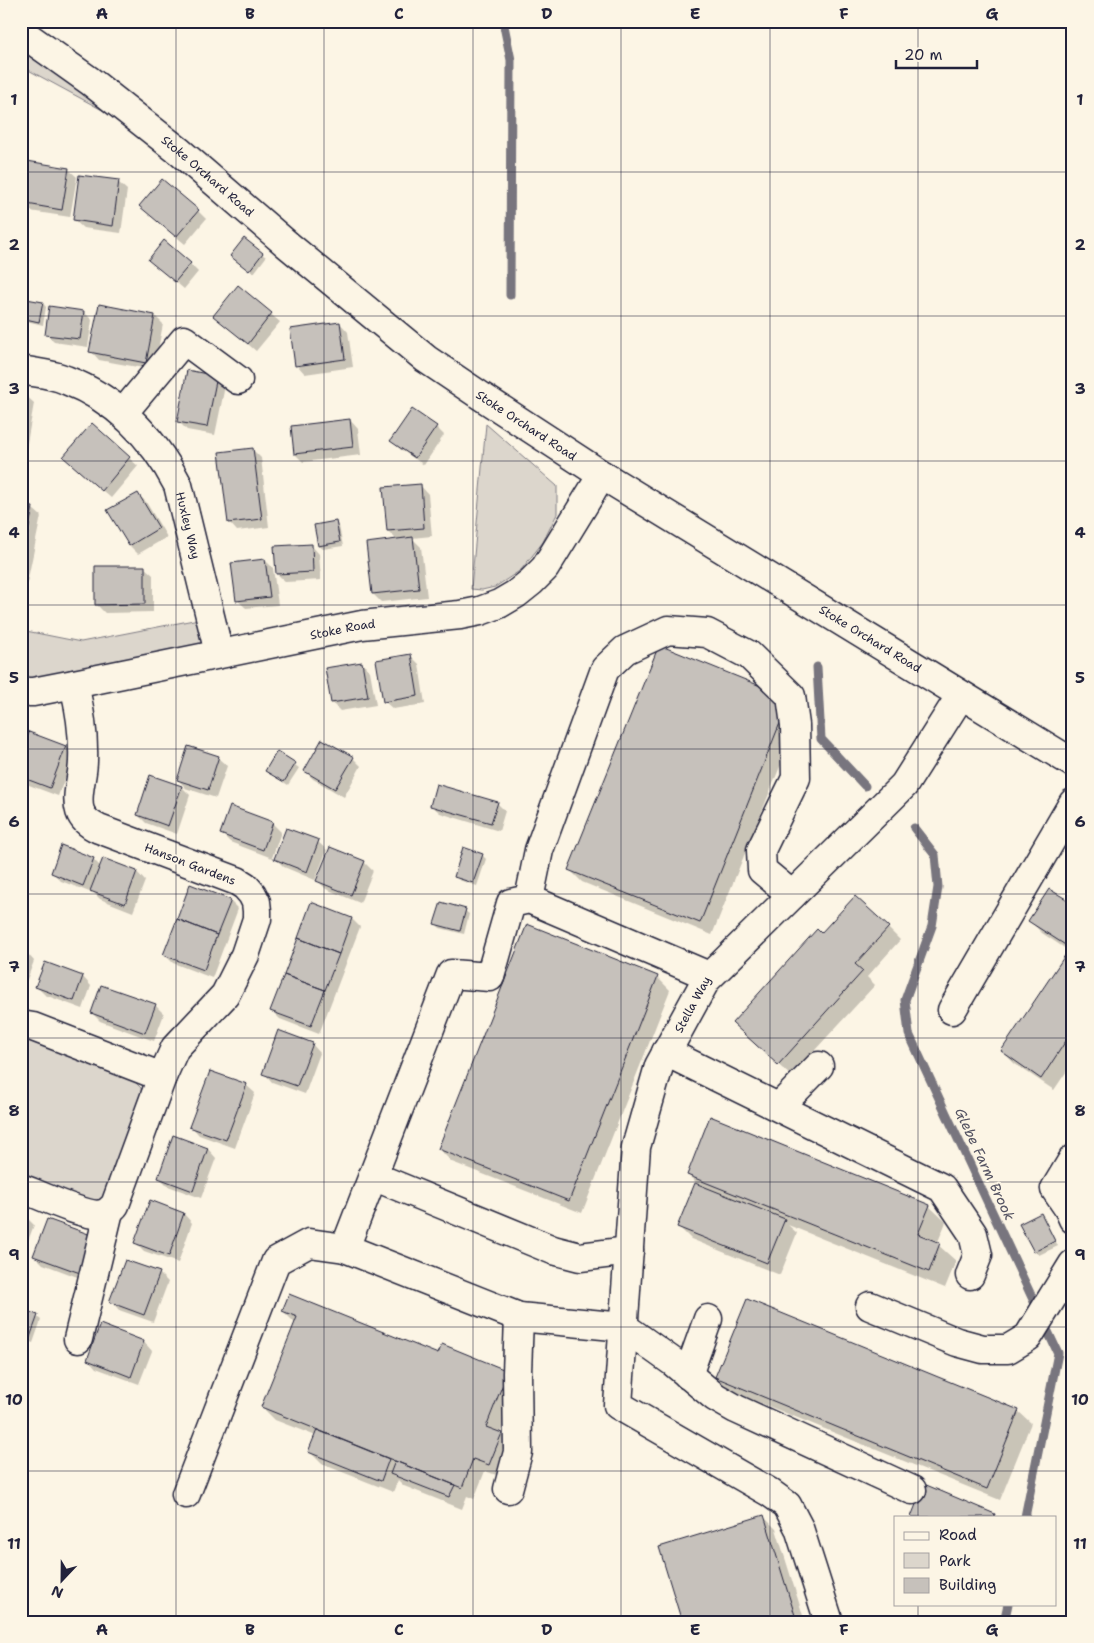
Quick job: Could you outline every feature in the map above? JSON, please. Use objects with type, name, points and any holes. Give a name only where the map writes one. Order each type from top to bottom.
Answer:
[{"type":"street","name":"Stoke Orchard Road","points":[[21,32],[90,81],[180,152],[289,246],[426,359],[602,475],[1073,763]]},
{"type":"street","points":[[123,413],[184,340],[238,380]]},
{"type":"street","name":"Huxley Way","points":[[21,370],[64,379],[105,400],[123,413],[155,446],[168,465],[178,485],[219,653]]},
{"type":"street","name":"Stoke Road","points":[[21,692],[33,692],[74,684],[362,625],[460,615],[480,611],[499,604],[516,594],[545,568],[602,475]]},
{"type":"street","points":[[529,899],[539,850],[605,669],[625,650],[668,630],[707,633],[748,655],[791,696],[795,725],[796,778],[761,850],[762,870],[792,895]]},
{"type":"street","name":"Hanson Gardens","points":[[74,684],[79,706],[83,761],[78,802],[84,819],[90,825],[99,829],[237,881],[252,894],[256,902],[257,919],[245,954],[225,995],[175,1048],[162,1077],[118,1198],[115,1205],[109,1211],[78,1339]]},
{"type":"street","name":"Stella Way","points":[[829,1622],[799,1528],[788,1505],[769,1492],[618,1405],[636,1147],[659,1066],[706,980],[904,785],[961,695]]},
{"type":"street","points":[[952,1010],[1073,803]]},
{"type":"street","points":[[345,1248],[451,974],[490,977],[511,904],[529,899],[709,976]]},
{"type":"street","points":[[21,1025],[33,1027],[162,1077]]},
{"type":"street","points":[[666,1052],[942,1188],[973,1234],[978,1255],[970,1275]]},
{"type":"street","points":[[779,1107],[819,1066]]},
{"type":"street","points":[[1073,1159],[1055,1188],[1073,1219]]},
{"type":"street","points":[[373,1176],[553,1250],[580,1257],[629,1251]]},
{"type":"street","points":[[21,1188],[89,1214],[103,1214],[109,1211]]},
{"type":"street","points":[[186,1494],[276,1261],[309,1243],[345,1248],[519,1317],[624,1327],[652,1346],[715,1397],[736,1409],[912,1490]]},
{"type":"street","points":[[870,1306],[957,1342],[983,1348],[1008,1349],[1028,1337],[1073,1264]]},
{"type":"street","points":[[508,1489],[518,1452],[517,1373],[519,1317]]},
{"type":"street","points":[[688,1375],[708,1319]]},
{"type":"green space","points":[[21,32],[180,152],[21,66]]},
{"type":"green space","points":[[486,424],[557,486],[557,514],[543,542],[521,570],[495,587],[482,590],[471,589]]},
{"type":"green space","points":[[209,617],[219,653],[21,692],[21,630],[81,642]]},
{"type":"green space","points":[[21,1039],[31,1040],[131,1078],[141,1088],[142,1095],[104,1197],[97,1202],[21,1180]]},
{"type":"building","points":[[27,161],[69,168],[62,210],[21,203]]},
{"type":"building","points":[[79,175],[119,180],[113,226],[73,220]]},
{"type":"building","points":[[162,179],[199,210],[176,237],[139,206]]},
{"type":"building","points":[[244,238],[263,253],[249,271],[230,256]]},
{"type":"building","points":[[164,240],[191,263],[175,282],[148,260]]},
{"type":"building","points":[[238,285],[272,313],[248,344],[213,316]]},
{"type":"building","points":[[21,298],[43,302],[39,322],[21,318]]},
{"type":"building","points":[[99,304],[155,315],[146,363],[89,352]]},
{"type":"building","points":[[49,306],[84,311],[80,339],[45,335]]},
{"type":"building","points":[[340,322],[345,359],[295,366],[290,329]]},
{"type":"building","points":[[187,370],[217,376],[207,427],[177,422]]},
{"type":"building","points":[[412,409],[437,426],[415,458],[390,441]]},
{"type":"building","points":[[350,419],[353,447],[294,454],[291,426]]},
{"type":"building","points":[[92,423],[130,457],[102,491],[63,457]]},
{"type":"building","points":[[253,448],[262,519],[228,523],[219,452]]},
{"type":"building","points":[[421,484],[424,528],[387,531],[383,487]]},
{"type":"building","points":[[138,493],[159,528],[129,546],[107,510]]},
{"type":"building","points":[[21,505],[33,507],[23,557],[21,557]]},
{"type":"building","points":[[336,521],[340,542],[318,546],[314,525]]},
{"type":"building","points":[[413,537],[419,589],[372,594],[366,543]]},
{"type":"building","points":[[312,544],[313,572],[276,574],[274,546]]},
{"type":"building","points":[[265,559],[270,597],[236,601],[231,563]]},
{"type":"building","points":[[95,566],[145,566],[145,604],[95,605]]},
{"type":"building","points":[[659,645],[790,698],[700,923],[568,870]]},
{"type":"building","points":[[411,654],[418,696],[383,702],[376,660]]},
{"type":"building","points":[[362,662],[368,697],[331,703],[325,668]]},
{"type":"building","points":[[21,729],[29,732],[21,753]]},
{"type":"building","points":[[29,732],[66,746],[50,788],[21,777],[21,753]]},
{"type":"building","points":[[322,739],[354,757],[335,789],[304,771]]},
{"type":"building","points":[[188,746],[219,756],[208,790],[177,780]]},
{"type":"building","points":[[277,751],[296,763],[284,782],[265,771]]},
{"type":"building","points":[[150,775],[182,786],[168,826],[137,815]]},
{"type":"building","points":[[436,784],[498,802],[491,823],[430,806]]},
{"type":"building","points":[[230,806],[273,822],[263,850],[220,834]]},
{"type":"building","points":[[286,828],[319,840],[307,872],[274,859]]},
{"type":"building","points":[[61,845],[94,858],[83,886],[51,873]]},
{"type":"building","points":[[330,847],[365,861],[351,895],[316,881]]},
{"type":"building","points":[[463,847],[483,854],[473,883],[454,877]]},
{"type":"building","points":[[103,858],[137,871],[125,904],[90,891]]},
{"type":"building","points":[[190,884],[231,900],[217,935],[177,919]]},
{"type":"building","points":[[1049,889],[1073,903],[1073,1030],[1041,1079],[1001,1051],[1070,948],[1028,921]]},
{"type":"building","points":[[855,896],[889,927],[855,964],[863,971],[778,1065],[732,1023],[817,929],[821,933]]},
{"type":"building","points":[[311,902],[352,918],[339,954],[298,938]]},
{"type":"building","points":[[441,902],[466,909],[460,931],[434,924]]},
{"type":"building","points":[[177,919],[217,935],[204,970],[163,955]]},
{"type":"building","points":[[527,924],[658,976],[569,1201],[438,1149]]},
{"type":"building","points":[[298,938],[339,954],[325,990],[284,975]]},
{"type":"building","points":[[45,962],[83,976],[74,1001],[35,987]]},
{"type":"building","points":[[284,975],[325,990],[311,1026],[270,1011]]},
{"type":"building","points":[[101,985],[156,1004],[145,1033],[91,1013]]},
{"type":"building","points":[[278,1030],[313,1043],[297,1086],[262,1074]]},
{"type":"building","points":[[210,1071],[247,1084],[226,1140],[189,1127]]},
{"type":"building","points":[[710,1116],[930,1205],[918,1234],[940,1243],[929,1272],[687,1175]]},
{"type":"building","points":[[173,1135],[208,1148],[193,1191],[158,1178]]},
{"type":"building","points":[[695,1183],[785,1219],[767,1263],[677,1227]]},
{"type":"building","points":[[150,1200],[184,1213],[169,1256],[134,1243]]},
{"type":"building","points":[[1041,1213],[1055,1241],[1034,1252],[1019,1224]]},
{"type":"building","points":[[47,1219],[94,1236],[80,1273],[33,1256]]},
{"type":"building","points":[[125,1260],[160,1272],[144,1315],[109,1302]]},
{"type":"building","points":[[289,1294],[438,1354],[442,1344],[508,1371],[486,1427],[502,1433],[489,1465],[473,1459],[462,1488],[261,1407],[297,1317],[282,1311]]},
{"type":"building","points":[[747,1299],[1019,1410],[987,1489],[715,1377]]},
{"type":"building","points":[[21,1309],[38,1315],[29,1340],[21,1337]]},
{"type":"building","points":[[100,1324],[144,1341],[131,1377],[87,1360]]},
{"type":"building","points":[[317,1430],[389,1459],[381,1481],[308,1452]]},
{"type":"building","points":[[395,1461],[455,1485],[449,1497],[390,1474]]},
{"type":"building","points":[[924,1484],[995,1514],[994,1516],[911,1516]]},
{"type":"building","points":[[764,1515],[797,1622],[682,1622],[659,1547]]},
{"type":"waterway","points":[[503,21],[511,60],[510,295]]},
{"type":"waterway","name":"Glebe Farm Brook","points":[[817,667],[821,739],[865,786]]},
{"type":"waterway","name":"Glebe Farm Brook","points":[[914,828],[935,855],[938,887],[932,926],[905,1000],[909,1034],[1058,1353],[1025,1516]]},
{"type":"waterway","name":"Glebe Farm Brook","points":[[1004,1622],[1008,1606]]}]
